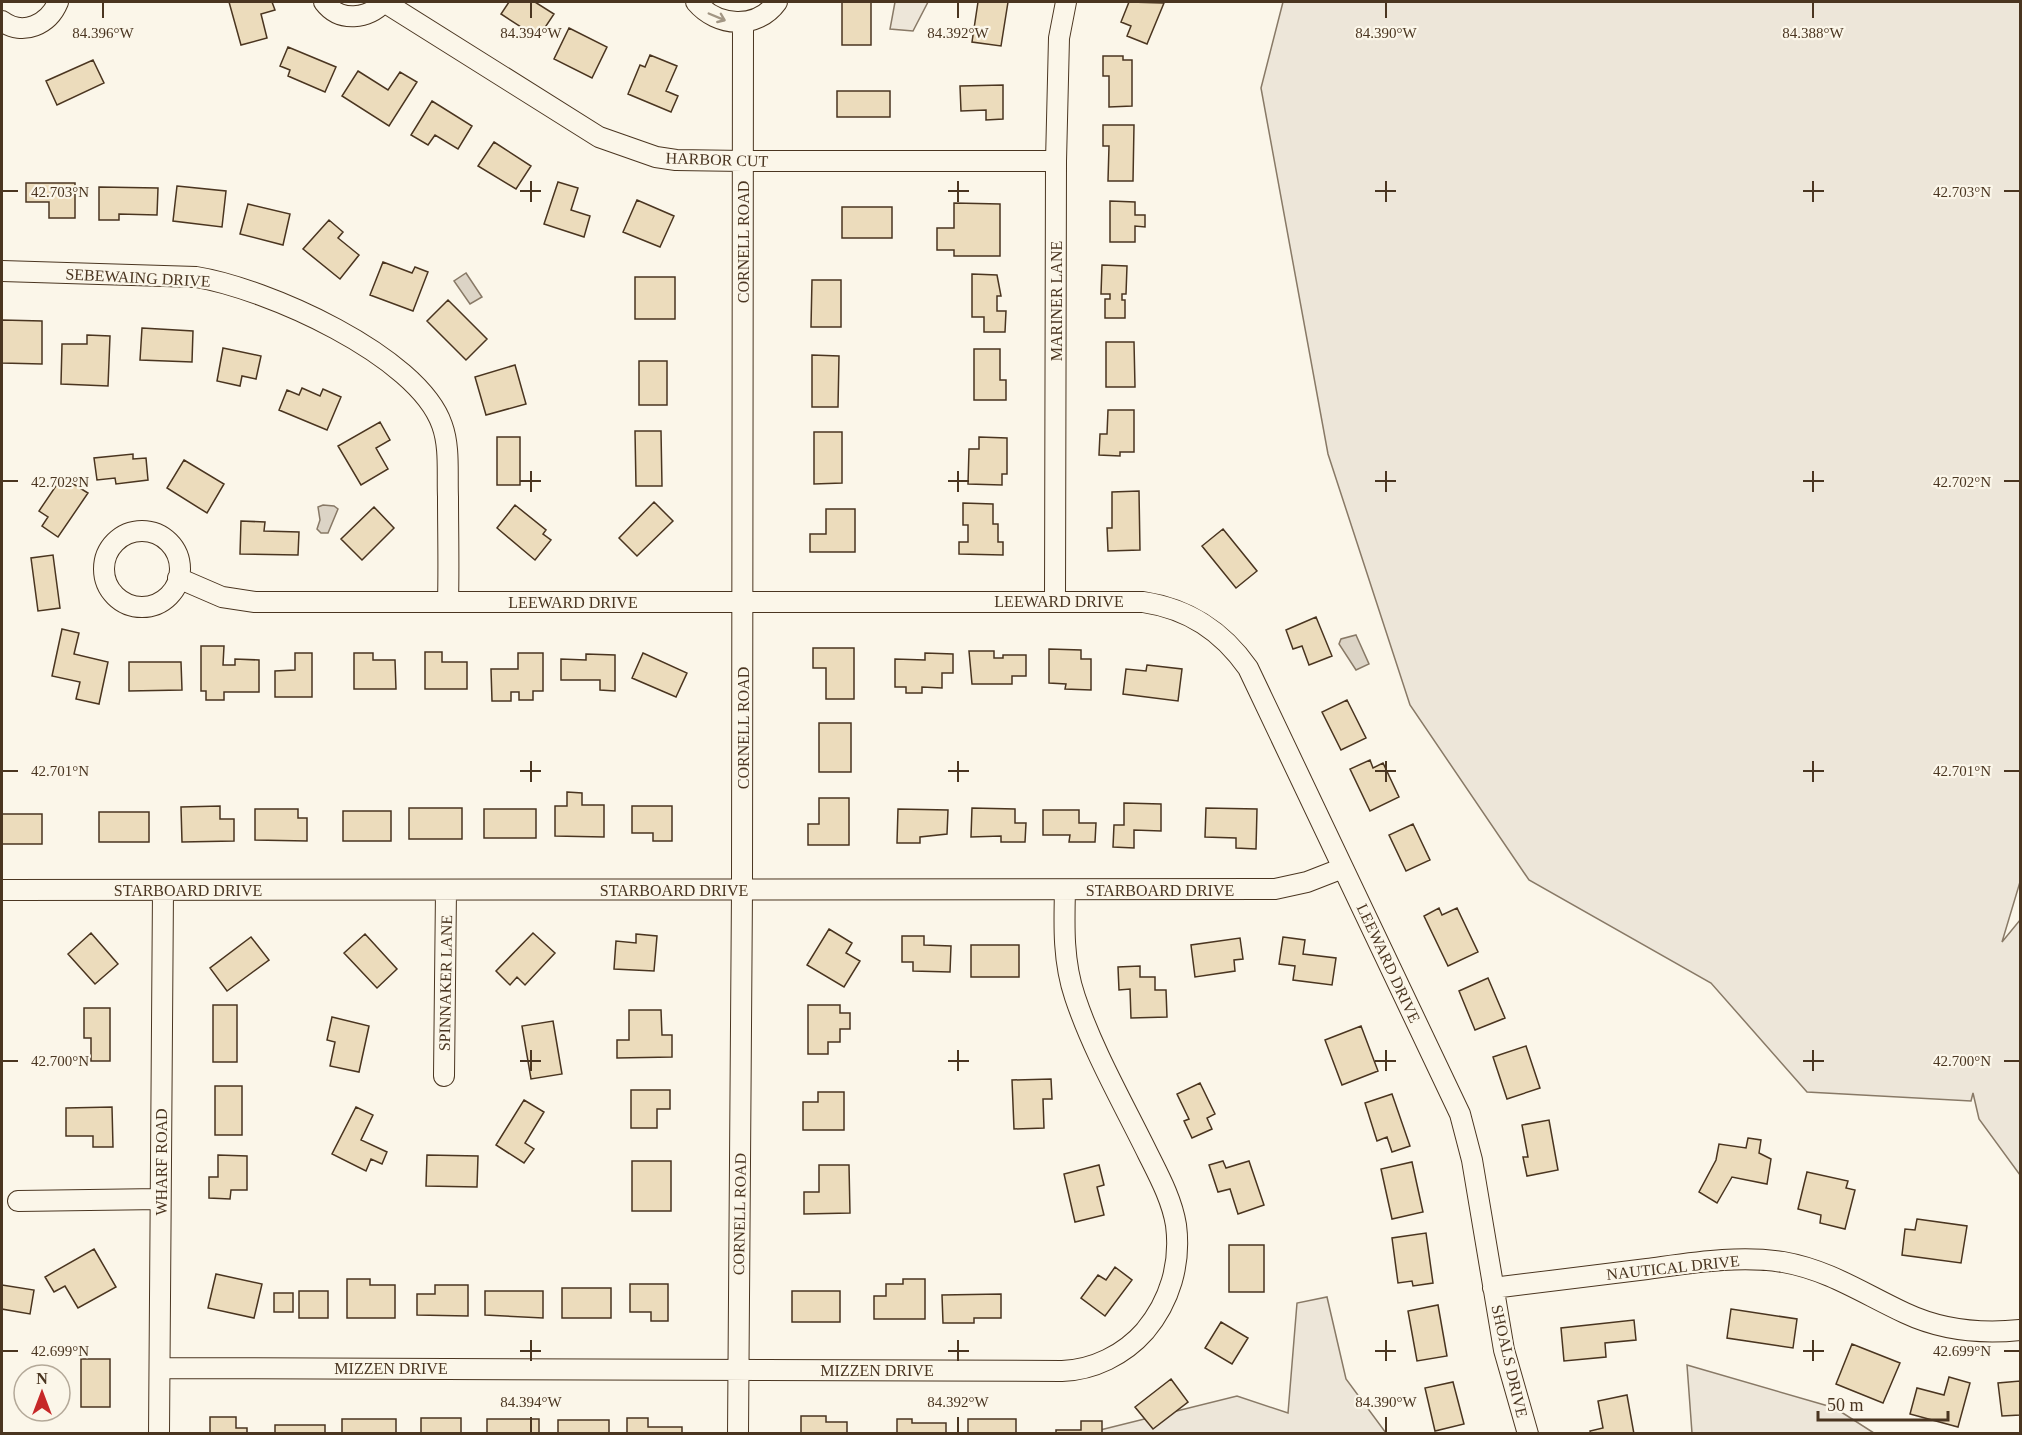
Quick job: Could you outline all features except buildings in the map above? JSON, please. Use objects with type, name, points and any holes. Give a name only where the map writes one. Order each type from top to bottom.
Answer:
[{"type":"street","points":[[2,21],[17,28],[30,27],[42,22],[52,14],[58,2]]},
{"type":"street","name":"HARBOR CUT","points":[[324,2],[336,12],[356,17],[376,9],[384,2],[606,140],[640,153],[676,160],[1056,161]]},
{"type":"street","points":[[696,2],[717,18],[743,22],[763,15],[777,2]]},
{"type":"street","name":"MARINER LANE","points":[[1055,601],[1056,161],[1059,38],[1066,2]]},
{"type":"street","name":"CORNELL ROAD","points":[[738,1434],[742,890],[743,22]]},
{"type":"street","name":"SEBEWAING DRIVE","points":[[2,271],[196,277],[220,281],[264,295],[366,346],[409,378],[431,402],[446,439],[448,602]]},
{"type":"street","name":"LEEWARD DRIVE","points":[[178,578],[207,592],[246,601],[1143,602],[1159,604],[1202,622],[1228,642],[1248,668],[1460,1114],[1472,1160],[1493,1288]]},
{"type":"street","name":"STARBOARD DRIVE","points":[[2,890],[1275,889],[1307,882],[1343,868]]},
{"type":"street","name":"WHARF ROAD","points":[[159,1434],[162,1368],[160,1199],[163,890]]},
{"type":"street","name":"SPINNAKER LANE","points":[[444,1076],[446,890]]},
{"type":"street","name":"MIZZEN DRIVE","points":[[162,1368],[1074,1371],[1100,1363],[1128,1347],[1159,1311],[1172,1284],[1177,1250],[1176,1224],[1163,1186],[1075,997],[1064,944],[1065,890]]},
{"type":"street","points":[[18,1201],[160,1199]]},
{"type":"street","name":"NAUTICAL DRIVE","points":[[1493,1288],[1714,1260],[1760,1260],[1782,1262],[1819,1272],[1861,1289],[1904,1312],[1944,1326],[1983,1332],[2020,1330]]},
{"type":"street","name":"SHOALS DRIVE","points":[[1493,1288],[1504,1350],[1528,1434]]},
{"type":"shaded area","points":[[895,2],[928,2],[913,31],[890,29]]},
{"type":"shaded area","points":[[1283,2],[2020,2],[2020,882],[2002,942],[2020,920],[2020,1175],[1979,1119],[1973,1093],[1971,1101],[1807,1092],[1711,983],[1529,880],[1410,705],[1328,454],[1261,88]]},
{"type":"shaded area","points":[[466,273],[482,297],[470,304],[454,281]]},
{"type":"shaded area","points":[[334,506],[338,509],[328,533],[321,533],[317,529],[320,520],[318,507]]},
{"type":"shaded area","points":[[1356,635],[1369,664],[1356,670],[1339,644],[1341,639]]},
{"type":"shaded area","points":[[1327,1297],[1346,1379],[1386,1433],[1084,1434],[1237,1396],[1288,1413],[1297,1303]]},
{"type":"shaded area","points":[[1687,1365],[1835,1408],[1874,1433],[1692,1433]]}]
